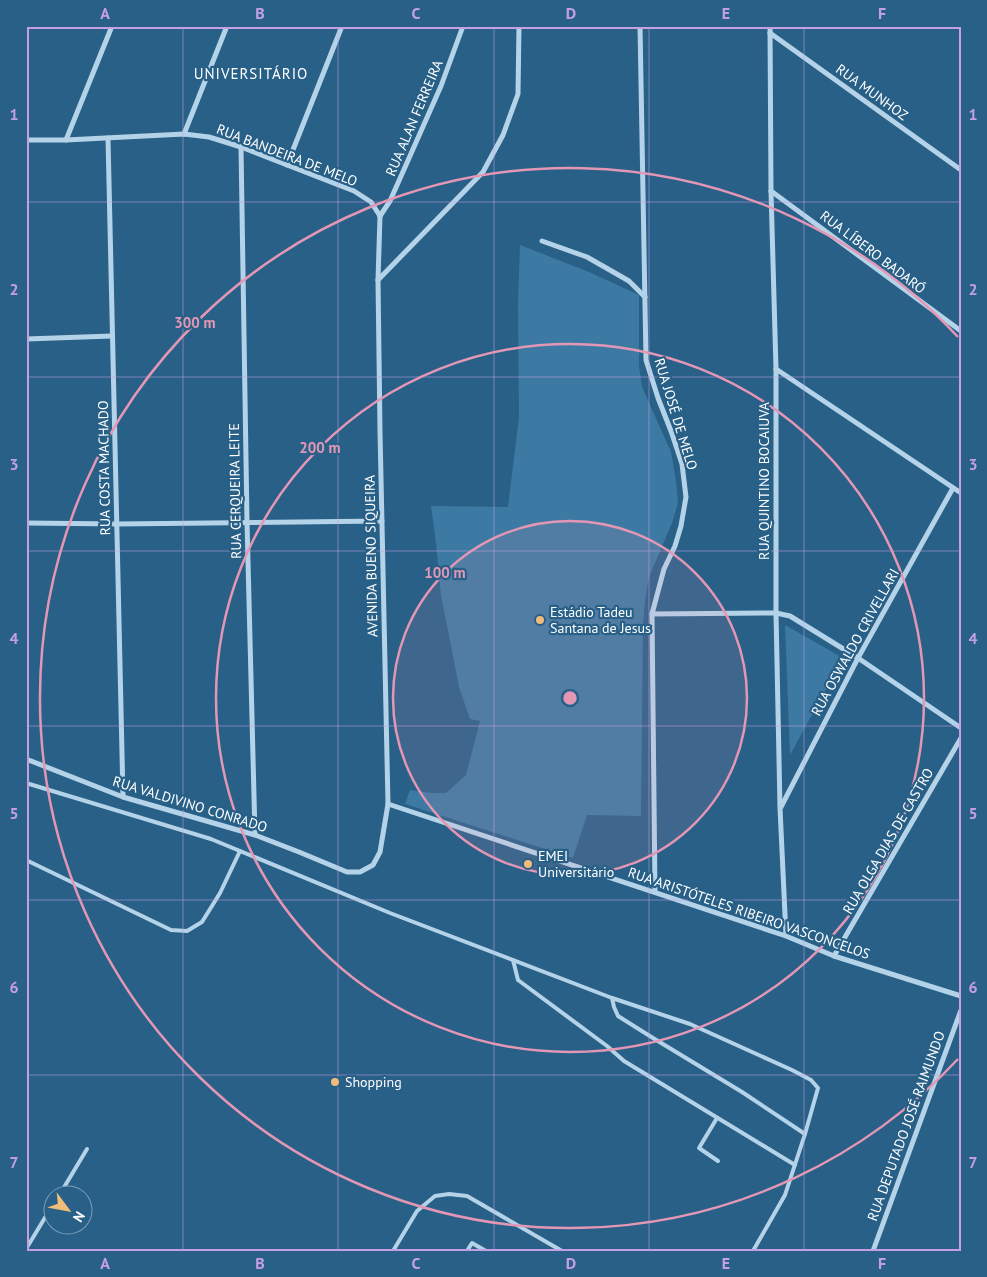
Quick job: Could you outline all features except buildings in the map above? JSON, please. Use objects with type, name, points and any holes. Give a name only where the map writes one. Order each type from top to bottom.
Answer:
[{"type":"street","points":[[66,140],[112,26]]},
{"type":"street","points":[[184,134],[227,26]]},
{"type":"street","points":[[287,165],[342,26]]},
{"type":"street","name":"RUA ALAN FERREIRA","points":[[380,216],[390,201],[441,86],[463,26]]},
{"type":"street","points":[[378,280],[483,172],[503,135],[518,94],[519,26]]},
{"type":"street","name":"RUA JOSÉ DE MELO","points":[[640,26],[646,360],[682,464],[686,497],[681,526],[664,569],[652,614],[655,892]]},
{"type":"street","name":"RUA QUINTINO BOCAIUVA","points":[[770,26],[771,191],[776,369],[776,613],[780,808],[786,936]]},
{"type":"street","name":"RUA MUNHOZ","points":[[770,33],[961,170]]},
{"type":"street","name":"RUA BANDEIRA DE MELO","points":[[26,140],[66,140],[184,134],[209,137],[241,147],[354,191],[371,202],[380,216]]},
{"type":"street","name":"RUA COSTA MACHADO","points":[[108,138],[123,797]]},
{"type":"street","name":"RUA CERQUEIRA LEITE","points":[[241,147],[247,522],[255,835]]},
{"type":"street","name":"RUA LÍBERO BADARÓ","points":[[771,191],[960,329]]},
{"type":"street","name":"AVENIDA BUENO SIQUEIRA","points":[[347,872],[360,872],[372,865],[380,852],[388,804],[378,280],[380,216]]},
{"type":"street","points":[[542,241],[587,257],[629,281],[645,297]]},
{"type":"street","points":[[26,339],[112,336]]},
{"type":"street","points":[[776,369],[961,493]]},
{"type":"street","name":"RUA OSWALDO CRIVELLARI","points":[[780,808],[858,658],[953,488]]},
{"type":"street","points":[[26,523],[117,524],[382,521]]},
{"type":"street","points":[[652,614],[776,613],[790,616],[858,658],[961,728]]},
{"type":"street","name":"RUA OLGA DIAS DE CASTRO","points":[[834,956],[961,738]]},
{"type":"street","name":"RUA VALDIVINO CONRADO","points":[[26,760],[123,797],[255,835],[347,872]]},
{"type":"street","name":"RUA ARISTÓTELES RIBEIRO VASCONCELOS","points":[[388,804],[786,936],[834,956],[961,996]]},
{"type":"street","name":"RUA DEPUTADO JOSÉ RAIMUNDO","points":[[873,1251],[961,1010]]},
{"type":"lane","points":[[26,784],[211,839],[390,913],[612,998],[690,1024],[811,1080],[818,1088],[785,1195],[753,1251]]},
{"type":"lane","points":[[26,860],[171,930],[187,931],[202,922],[220,893],[240,851]]},
{"type":"lane","points":[[513,960],[518,980],[607,1046],[624,1061],[794,1165]]},
{"type":"lane","points":[[612,998],[618,1016],[742,1092],[805,1134]]},
{"type":"lane","points":[[717,1118],[699,1148],[718,1161]]},
{"type":"lane","points":[[66,1184],[87,1149]]},
{"type":"lane","points":[[393,1251],[417,1211],[435,1196],[449,1194],[467,1196],[562,1251]]},
{"type":"lane","points":[[26,1249],[42,1223]]},
{"type":"lane","points":[[467,1251],[472,1243],[486,1251]]},
{"type":"shaded area","points":[[520,245],[589,272],[639,295],[639,366],[642,387],[671,452],[678,503],[672,523],[649,577],[645,600],[643,626],[641,816],[587,815],[573,858],[405,804],[410,790],[446,793],[466,775],[480,721],[470,719],[459,687],[441,595],[431,506],[508,507],[519,417],[518,304]]},
{"type":"shaded area","points":[[785,625],[843,658],[790,755]]},
{"type":"place","name":"Estádio Tadeu Santana de Jesus","points":[[540,620]]},
{"type":"place","name":"EMEI Universitário","points":[[528,864]]},
{"type":"place","name":"Shopping","points":[[335,1082]]},
{"type":"district","name":"UNIVERSITÁRIO","points":[[251,73]]}]
